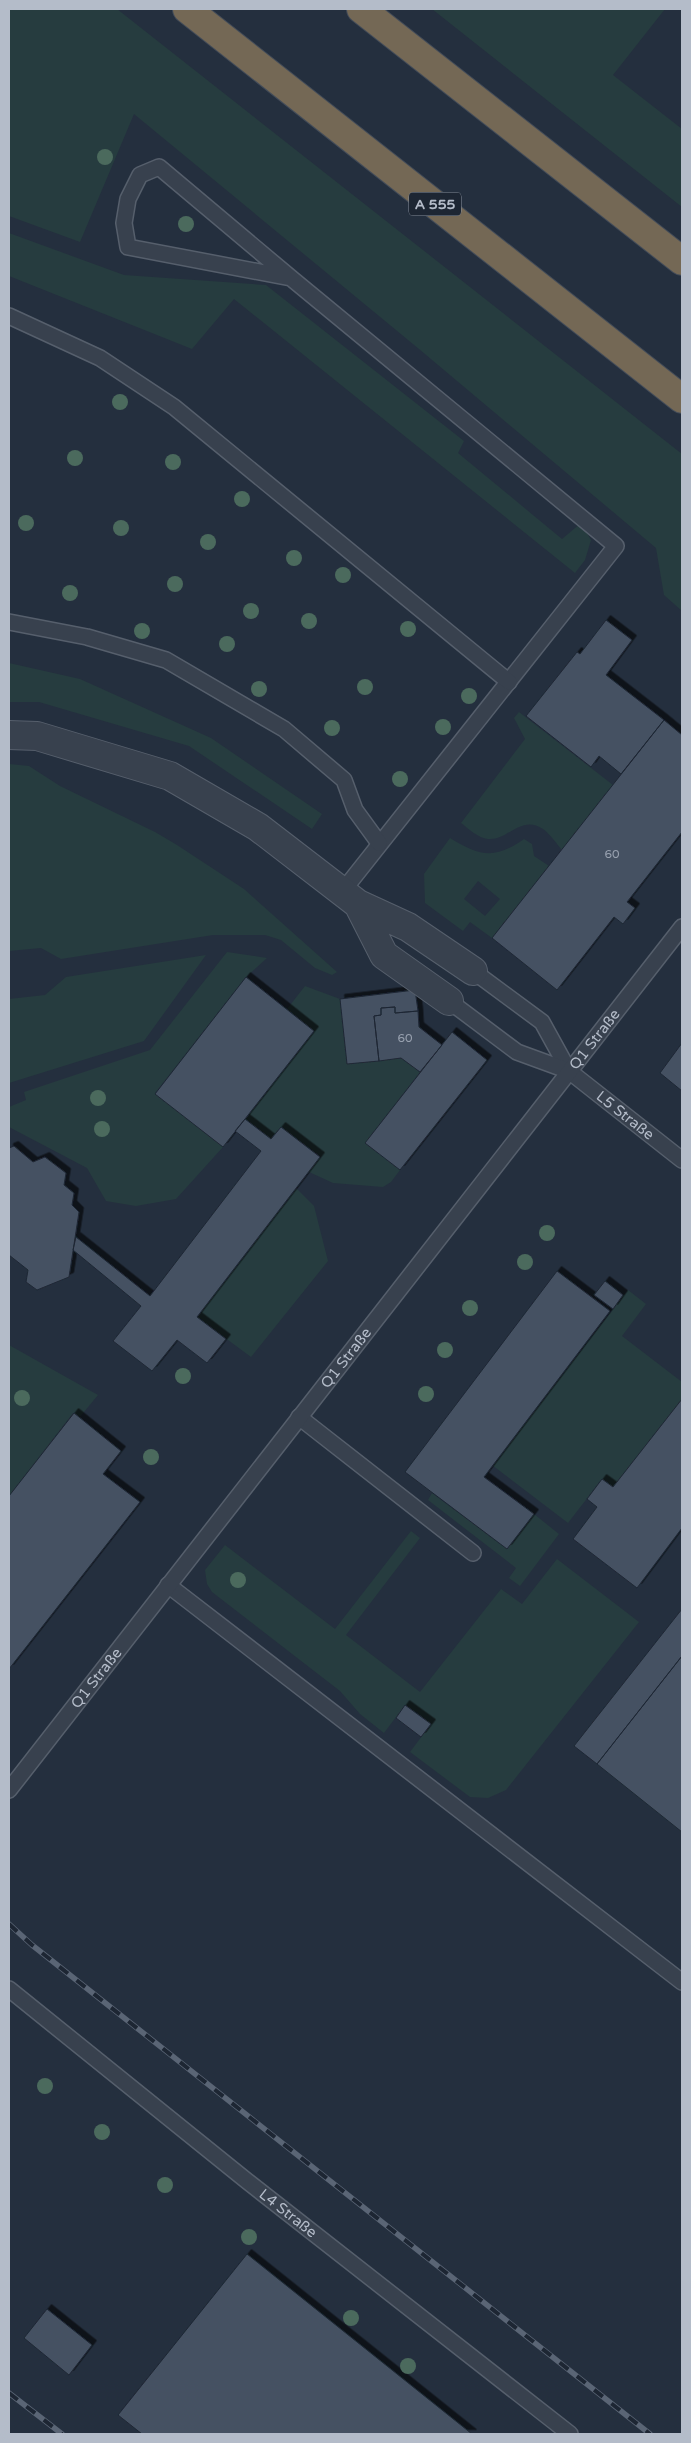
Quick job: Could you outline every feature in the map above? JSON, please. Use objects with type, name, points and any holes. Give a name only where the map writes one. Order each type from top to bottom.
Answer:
[{"type":"highway","name":"A 555","points":[[187,9],[682,399]]},
{"type":"highway","points":[[361,9],[682,261]]},
{"type":"street","points":[[9,735],[37,736],[170,776],[258,827],[350,898],[408,927],[473,971]]},
{"type":"street","points":[[350,898],[384,955],[449,1002]]},
{"type":"lane","points":[[291,278],[128,248],[124,223],[128,199],[140,175],[159,167],[616,546],[379,843],[350,898]]},
{"type":"lane","points":[[9,316],[100,358],[174,407],[509,682]]},
{"type":"lane","points":[[9,622],[87,637],[166,660],[284,729],[344,780],[355,810],[379,843]]},
{"type":"lane","name":"Q1 Straße","points":[[9,1790],[682,927]]},
{"type":"lane","points":[[473,971],[542,1022],[569,1071]]},
{"type":"lane","points":[[449,1002],[517,1052],[569,1071]]},
{"type":"lane","name":"L5 Straße","points":[[569,1071],[682,1160]]},
{"type":"lane","points":[[299,1417],[473,1552]]},
{"type":"lane","points":[[168,1585],[682,1982]]},
{"type":"lane","name":"L4 Straße","points":[[9,1989],[224,2163],[570,2434]]},
{"type":"green space","points":[[9,9],[117,9],[682,454],[682,611],[664,595],[656,548],[419,349],[134,114],[80,242],[9,216]]},
{"type":"green space","points":[[432,9],[665,9],[613,75],[682,129],[682,207]]},
{"type":"green space","points":[[9,233],[124,275],[266,285],[464,441],[458,453],[562,539],[581,523],[591,540],[585,560],[575,573],[234,299],[192,349],[9,276]]},
{"type":"green space","points":[[9,663],[80,679],[211,738],[322,814],[312,829],[189,746],[39,702],[9,702]]},
{"type":"green space","points":[[519,712],[613,785],[562,850],[546,831],[535,825],[521,826],[495,839],[488,839],[477,835],[461,823],[525,739],[514,718]]},
{"type":"green space","points":[[9,764],[29,766],[60,786],[155,832],[177,845],[244,889],[337,972],[332,975],[315,968],[281,940],[265,935],[213,935],[61,959],[41,948],[9,951]]},
{"type":"green space","points":[[450,838],[470,849],[487,853],[504,850],[524,839],[532,844],[534,856],[549,866],[492,938],[470,922],[463,931],[425,903],[424,874]],"holes":[[[478,881],[500,899],[485,916],[464,899]]]},
{"type":"green space","points":[[227,952],[267,958],[246,977],[155,1093],[223,1147],[176,1199],[136,1206],[106,1201],[87,1168],[9,1127],[9,1107],[26,1100],[24,1092],[150,1050]]},
{"type":"green space","points":[[206,955],[144,1041],[9,1083],[9,999],[45,995],[66,977]]},
{"type":"green space","points":[[305,986],[340,999],[347,1064],[401,1058],[420,1072],[365,1143],[400,1170],[391,1182],[383,1187],[333,1183],[309,1172],[320,1156],[281,1127],[271,1139],[245,1119],[313,1031],[287,1009]]},
{"type":"green space","points":[[296,1188],[314,1206],[328,1261],[251,1357],[197,1317]]},
{"type":"green space","points":[[628,1290],[646,1304],[622,1336],[682,1382],[682,1399],[613,1487],[602,1479],[568,1523],[492,1465]]},
{"type":"green space","points":[[9,1345],[98,1395],[79,1418],[73,1413],[9,1496]]},
{"type":"green space","points":[[432,1493],[507,1549],[534,1514],[559,1534],[520,1586],[509,1578],[516,1568],[428,1500]]},
{"type":"green space","points":[[411,1531],[420,1538],[346,1635],[420,1692],[501,1589],[522,1604],[557,1559],[639,1622],[506,1790],[488,1798],[470,1797],[410,1752],[431,1724],[405,1705],[384,1733],[360,1714],[340,1691],[212,1592],[207,1584],[205,1570],[225,1545],[335,1629]]},
{"type":"building","points":[[606,620],[632,640],[606,675],[664,720],[621,774],[599,756],[591,767],[526,716],[577,652],[580,654]]},
{"type":"building","points":[[664,720],[682,735],[682,832],[627,902],[635,908],[623,924],[614,917],[557,990],[492,938]]},
{"type":"building","points":[[246,977],[314,1031],[223,1147],[155,1094]]},
{"type":"building","points":[[415,990],[418,1011],[395,1013],[395,1007],[381,1008],[381,1015],[374,1016],[379,1061],[347,1064],[340,999]]},
{"type":"building","points":[[395,1007],[395,1013],[418,1011],[419,1027],[442,1045],[420,1072],[401,1058],[379,1061],[374,1016],[381,1015],[381,1008]]},
{"type":"building","points":[[452,1032],[487,1060],[400,1170],[365,1143]]},
{"type":"building","points":[[682,1043],[682,1091],[660,1073]]},
{"type":"building","points":[[245,1119],[271,1139],[281,1127],[320,1157],[197,1317],[226,1339],[207,1363],[177,1340],[152,1371],[113,1341],[141,1306],[73,1250],[76,1237],[150,1296],[261,1151],[235,1131]]},
{"type":"building","points":[[14,1146],[33,1162],[45,1157],[66,1173],[64,1185],[74,1193],[72,1205],[79,1212],[69,1277],[37,1290],[26,1282],[28,1270],[9,1255],[9,1148]]},
{"type":"building","points":[[557,1271],[610,1311],[484,1477],[534,1514],[507,1549],[405,1472]]},
{"type":"building","points":[[605,1281],[623,1295],[613,1309],[594,1295]]},
{"type":"building","points":[[682,1399],[682,1528],[637,1588],[573,1539],[597,1507],[587,1499],[602,1479],[613,1487]]},
{"type":"building","points":[[74,1413],[121,1451],[103,1474],[140,1502],[9,1669],[9,1496]]},
{"type":"building","points":[[682,1609],[682,1656],[597,1764],[574,1746]]},
{"type":"building","points":[[682,1656],[682,1832],[597,1764]]},
{"type":"building","points":[[405,1705],[431,1724],[421,1737],[396,1718]]},
{"type":"building","points":[[247,2254],[472,2434],[142,2434],[118,2415]]},
{"type":"building","points":[[47,2309],[92,2345],[69,2375],[24,2338]]},
{"type":"railway","points":[[9,1924],[32,1945],[650,2434]]},
{"type":"railway","points":[[9,2393],[62,2434]]}]
